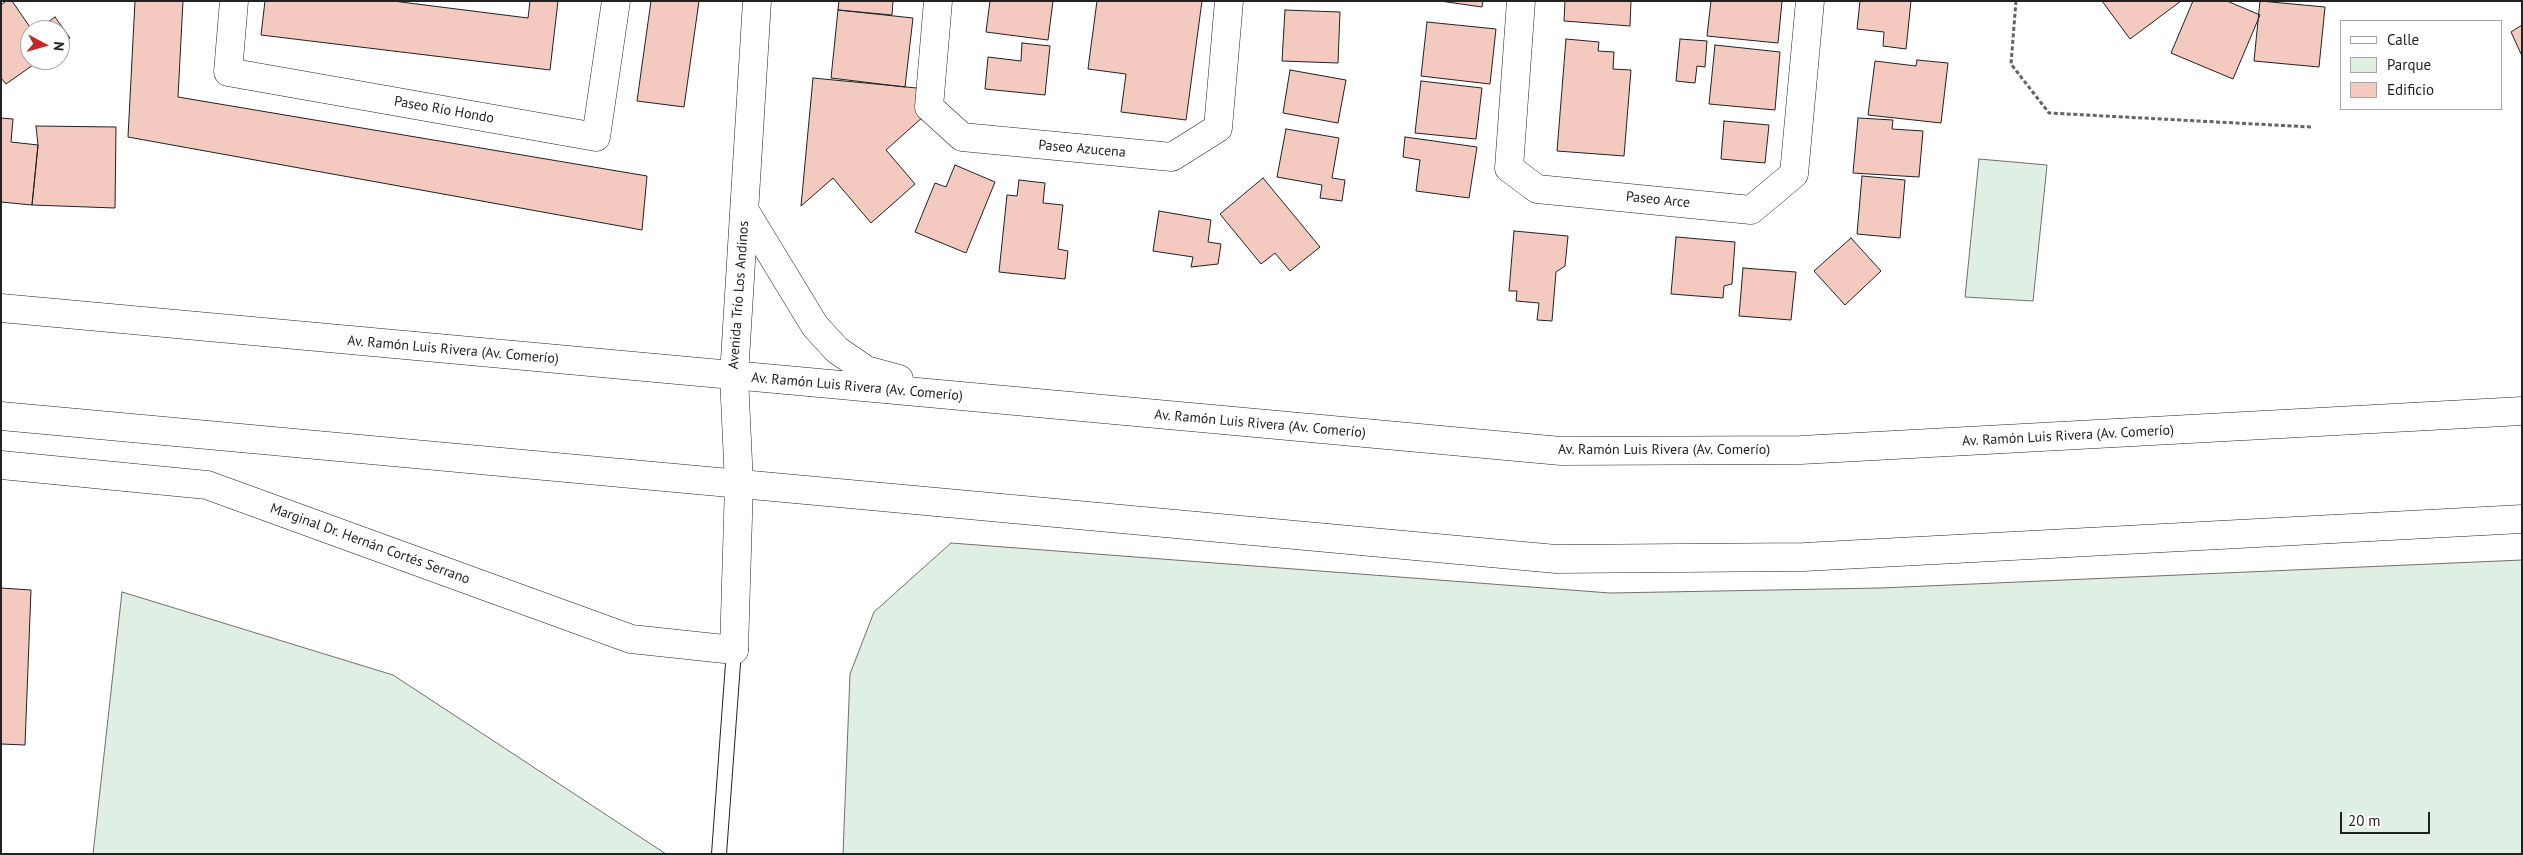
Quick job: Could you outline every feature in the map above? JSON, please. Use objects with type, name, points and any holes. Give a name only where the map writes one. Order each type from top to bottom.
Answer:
[{"type":"main road","name":"Paseo Río Hondo","points":[[234,1],[228,72],[596,137],[616,1]]},
{"type":"main road","name":"Avenida Trío Los Andinos","points":[[734,650],[739,484],[734,376],[758,1]]},
{"type":"main road","name":"Paseo Azucena","points":[[938,1],[930,107],[962,137],[1172,157],[1218,128],[1230,1]]},
{"type":"main road","name":"Paseo Arce","points":[[1521,1],[1509,168],[1537,189],[1751,210],[1794,174],[1810,1]]},
{"type":"main road","points":[[745,211],[815,326],[837,350],[866,370],[962,397]]},
{"type":"main road","name":"Av. Ramón Luis Rivera (Av. Comerío)","points":[[1,308],[1561,452],[1801,450],[2522,411]]},
{"type":"main road","points":[[1,416],[1556,559],[1804,557],[2522,519]]},
{"type":"main road","name":"Marginal Dr. Hernán Cortés Serrano","points":[[1,466],[207,485],[631,639],[734,650]]},
{"type":"lane","points":[[719,854],[734,650]]},
{"type":"path","points":[[2016,1],[2011,64],[2049,113],[2311,127]]},
{"type":"green space","points":[[1979,159],[2047,165],[2033,301],[1965,297]]},
{"type":"green space","points":[[951,543],[1610,593],[1881,588],[2522,560],[2522,854],[843,854],[850,674],[874,612]]},
{"type":"green space","points":[[122,592],[393,675],[666,854],[93,854]]},
{"type":"building","points":[[6,1],[12,1],[25,20],[20,20],[20,70],[26,70],[6,84],[1,78],[1,5]]},
{"type":"building","points":[[135,1],[183,1],[178,97],[647,176],[642,230],[128,137]]},
{"type":"building","points":[[265,1],[393,1],[528,18],[530,1],[558,1],[550,70],[261,35]]},
{"type":"building","points":[[651,1],[699,1],[684,107],[637,101]]},
{"type":"building","points":[[839,1],[893,1],[892,15],[838,10]]},
{"type":"building","points":[[990,1],[1053,1],[1048,40],[986,32]]},
{"type":"building","points":[[1097,1],[1202,1],[1186,120],[1121,112],[1126,74],[1088,69]]},
{"type":"building","points":[[1440,1],[1483,1],[1482,7]]},
{"type":"building","points":[[1565,1],[1631,1],[1630,26],[1564,21]]},
{"type":"building","points":[[1711,1],[1782,1],[1778,43],[1707,36]]},
{"type":"building","points":[[1860,1],[1911,1],[1906,49],[1883,46],[1884,32],[1857,29]]},
{"type":"building","points":[[2102,1],[2181,1],[2130,39]]},
{"type":"building","points":[[2193,1],[2227,1],[2260,15],[2233,79],[2171,53]]},
{"type":"building","points":[[2260,1],[2325,7],[2319,67],[2254,61]]},
{"type":"building","points":[[838,10],[913,18],[905,87],[831,78]]},
{"type":"building","points":[[1285,10],[1340,12],[1338,63],[1282,61]]},
{"type":"building","points":[[1427,22],[1496,29],[1490,84],[1421,76]]},
{"type":"building","points":[[2522,25],[2522,56],[2511,32]]},
{"type":"building","points":[[1566,39],[1599,42],[1598,51],[1614,52],[1613,69],[1631,70],[1624,156],[1557,151]]},
{"type":"building","points":[[1680,39],[1707,41],[1705,67],[1697,66],[1695,83],[1676,81]]},
{"type":"building","points":[[1022,43],[1050,46],[1045,95],[985,89],[988,57],[1021,61]]},
{"type":"building","points":[[1715,45],[1780,52],[1775,110],[1709,104]]},
{"type":"building","points":[[1917,60],[1948,63],[1941,123],[1868,115],[1875,61],[1916,66]]},
{"type":"building","points":[[1290,70],[1346,80],[1338,123],[1283,113]]},
{"type":"building","points":[[813,78],[917,88],[924,116],[886,150],[915,184],[871,223],[833,178],[801,206]]},
{"type":"building","points":[[1421,81],[1482,88],[1476,139],[1415,133]]},
{"type":"building","points":[[1,118],[13,119],[11,142],[38,145],[32,205],[1,202]]},
{"type":"building","points":[[1858,118],[1893,120],[1892,129],[1923,131],[1919,177],[1853,173]]},
{"type":"building","points":[[1724,121],[1769,125],[1765,163],[1721,159]]},
{"type":"building","points":[[36,126],[116,127],[115,208],[32,205],[38,145]]},
{"type":"building","points":[[1286,129],[1339,138],[1332,178],[1345,180],[1342,201],[1320,198],[1322,185],[1277,177]]},
{"type":"building","points":[[1405,137],[1477,147],[1469,198],[1416,191],[1420,160],[1403,157]]},
{"type":"building","points":[[955,165],[995,182],[966,253],[915,232],[935,183],[946,187]]},
{"type":"building","points":[[1862,176],[1905,180],[1900,238],[1857,234]]},
{"type":"building","points":[[1263,178],[1320,247],[1290,271],[1275,253],[1261,264],[1220,214]]},
{"type":"building","points":[[1019,180],[1045,183],[1043,203],[1063,205],[1058,249],[1068,251],[1065,279],[999,272],[1007,195],[1017,196]]},
{"type":"building","points":[[1159,211],[1211,220],[1208,242],[1221,244],[1218,264],[1191,267],[1193,257],[1153,251]]},
{"type":"building","points":[[1514,231],[1568,236],[1565,266],[1556,272],[1552,321],[1537,320],[1539,303],[1516,301],[1517,291],[1509,291]]},
{"type":"building","points":[[1676,237],[1735,242],[1732,284],[1724,286],[1723,298],[1671,294]]},
{"type":"building","points":[[1851,238],[1881,271],[1845,305],[1814,271]]},
{"type":"building","points":[[1743,268],[1796,272],[1791,320],[1739,316]]},
{"type":"building","points":[[1,588],[31,590],[25,745],[1,744]]}]
